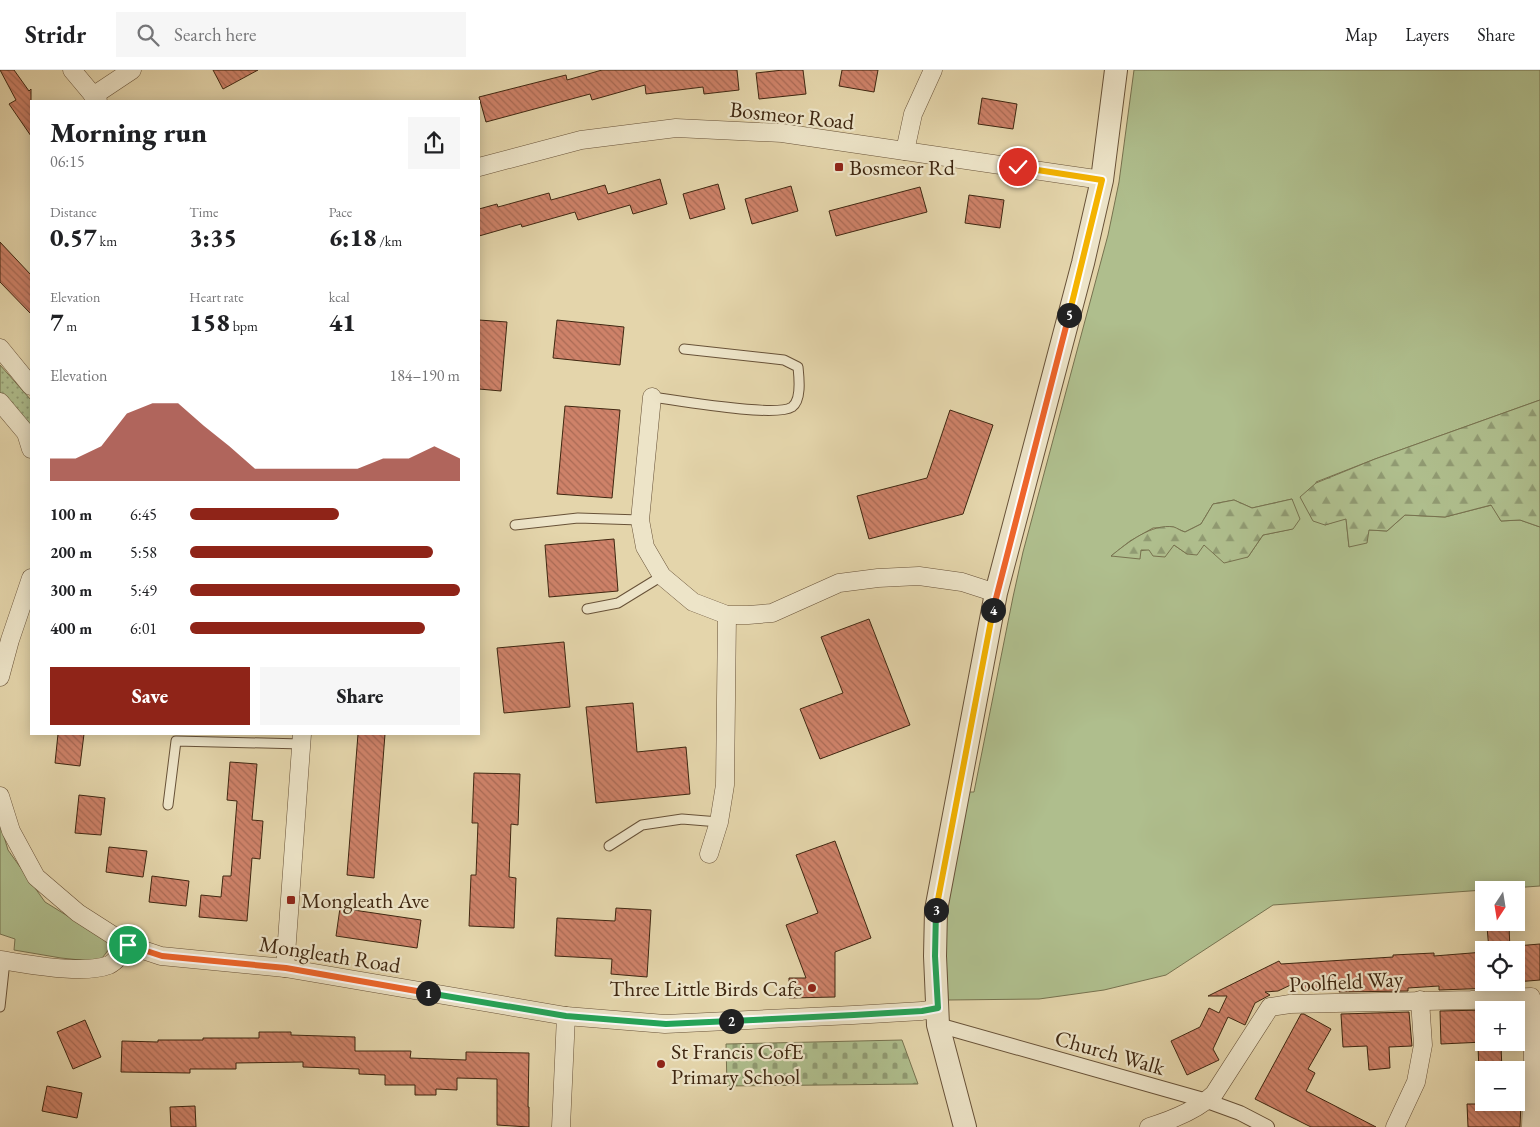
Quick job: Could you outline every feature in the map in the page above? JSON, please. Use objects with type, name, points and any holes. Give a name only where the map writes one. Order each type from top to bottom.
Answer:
[{"type":"street","points":[[72,70],[95,98],[132,70]]},
{"type":"street","points":[[905,151],[913,114],[933,70]]},
{"type":"street","points":[[965,1127],[938,1016],[935,956],[936,910],[996,593],[1083,263],[1102,180],[1116,70]]},
{"type":"street","name":"Bosmeor Road","points":[[480,167],[581,140],[676,128],[782,133],[1102,180]]},
{"type":"street","points":[[0,348],[30,385]]},
{"type":"street","points":[[652,397],[640,520],[645,547],[662,576],[694,602],[727,615],[772,613],[840,583],[878,578],[928,578],[962,582],[996,593]]},
{"type":"street","points":[[0,402],[26,433],[30,446]]},
{"type":"street","points":[[0,677],[30,581]]},
{"type":"street","points":[[708,854],[719,822],[725,786],[727,615]]},
{"type":"street","points":[[286,968],[302,739]]},
{"type":"street","name":"Mongleath Road","points":[[0,796],[11,830],[36,877],[78,913],[128,945],[162,956],[286,968],[566,1016],[666,1024],[922,1011],[938,1016]]},
{"type":"street","points":[[2,961],[56,968],[95,968],[111,964],[128,945]]},
{"type":"street","name":"Poolfield Way","points":[[1149,1127],[1187,1112],[1214,1094],[1270,1008],[1290,1004],[1531,997],[1534,1005],[1531,1127]]},
{"type":"street","name":"Poolfield Way","points":[[1395,1127],[1416,1082],[1423,1045],[1420,1000]]},
{"type":"street","points":[[561,1127],[566,1016]]},
{"type":"street","name":"Church Walk","points":[[938,1016],[1206,1101],[1240,1113],[1267,1127]]},
{"type":"lane","points":[[652,397],[764,410],[783,410],[792,407],[797,401],[800,382],[798,367],[784,360],[684,349]]},
{"type":"lane","points":[[515,525],[578,518],[640,520]]},
{"type":"lane","points":[[587,609],[618,603],[662,576]]},
{"type":"lane","points":[[168,805],[176,741],[302,739]]},
{"type":"lane","points":[[609,846],[642,825],[682,819],[719,822]]},
{"type":"lane","points":[[0,1007],[2,961]]},
{"type":"green space","points":[[1134,70],[1540,70],[1540,400],[1316,482],[1325,525],[1346,518],[1349,547],[1369,530],[1387,531],[1405,515],[1445,517],[1492,505],[1501,521],[1520,520],[1540,527],[1540,886],[1525,887],[1525,881],[1475,881],[1475,891],[1273,905],[1166,975],[1104,990],[1039,999],[948,1000],[946,911],[969,792],[974,792],[1023,552],[1108,235],[1119,182]],"holes":[[[1292,499],[1292,529],[1263,535],[1248,557],[1204,545],[1187,554],[1174,545],[1111,556],[1130,541],[1153,528],[1173,527],[1185,532],[1201,524],[1213,504],[1234,500],[1252,508]]]},
{"type":"green space","points":[[0,365],[30,399],[30,427],[0,393]]},
{"type":"green space","points":[[1540,400],[1540,527],[1520,520],[1501,521],[1491,505],[1445,517],[1405,515],[1387,531],[1369,530],[1367,543],[1349,547],[1346,519],[1325,525],[1313,521],[1300,497],[1316,483],[1375,459]]},
{"type":"green space","points":[[1292,499],[1300,519],[1293,529],[1263,535],[1248,557],[1224,563],[1204,545],[1197,555],[1187,554],[1174,545],[1165,557],[1153,556],[1149,550],[1141,550],[1140,559],[1111,556],[1140,535],[1157,528],[1174,527],[1185,532],[1201,524],[1213,504],[1234,500],[1252,508]]},
{"type":"green space","points":[[0,823],[8,850],[45,902],[113,944],[99,962],[14,950],[15,939],[0,934]]},
{"type":"green space","points":[[902,1040],[918,1084],[727,1086],[726,1044]]},
{"type":"building","points":[[0,70],[14,70],[29,91],[31,89],[30,135],[9,104],[16,100]]},
{"type":"building","points":[[213,70],[258,70],[223,89]]},
{"type":"building","points":[[602,70],[737,70],[739,90],[704,94],[703,87],[646,94],[645,85],[592,100],[590,94],[486,122],[479,97],[566,75],[567,80]]},
{"type":"building","points":[[803,70],[806,94],[759,99],[756,73]]},
{"type":"building","points":[[842,70],[878,70],[874,92],[839,86]]},
{"type":"building","points":[[982,98],[1017,104],[1013,129],[978,124]]},
{"type":"building","points":[[660,179],[667,204],[633,214],[630,205],[578,220],[575,212],[522,227],[521,224],[480,236],[480,209],[497,204],[498,207],[549,193],[551,200],[605,185],[608,194]]},
{"type":"building","points":[[718,184],[725,209],[690,219],[683,194]]},
{"type":"building","points":[[791,186],[798,211],[752,224],[745,199]]},
{"type":"building","points":[[920,187],[927,212],[836,236],[829,211]]},
{"type":"building","points":[[969,195],[1004,200],[1000,228],[965,223]]},
{"type":"building","points":[[0,242],[30,274],[30,313],[0,282]]},
{"type":"building","points":[[480,320],[507,322],[501,391],[480,389]]},
{"type":"building","points":[[557,320],[624,327],[620,365],[553,358]]},
{"type":"building","points":[[565,406],[620,410],[612,498],[557,494]]},
{"type":"building","points":[[950,410],[993,425],[963,514],[869,539],[857,496],[927,478]]},
{"type":"building","points":[[614,539],[618,591],[549,597],[545,545]]},
{"type":"building","points":[[869,619],[910,725],[820,759],[800,709],[843,693],[821,637]]},
{"type":"building","points":[[564,642],[570,707],[504,713],[497,648]]},
{"type":"building","points":[[633,703],[637,752],[686,747],[690,794],[596,803],[586,707]]},
{"type":"building","points":[[58,735],[84,735],[80,766],[55,763]]},
{"type":"building","points":[[358,735],[385,735],[374,878],[347,875]]},
{"type":"building","points":[[230,762],[257,764],[252,820],[263,821],[260,859],[252,858],[247,921],[199,917],[201,895],[221,897],[223,876],[231,876],[237,801],[227,800]]},
{"type":"building","points":[[474,773],[520,774],[518,825],[511,824],[509,877],[516,878],[514,928],[469,926],[471,875],[476,875],[478,823],[472,823]]},
{"type":"building","points":[[79,795],[105,798],[101,835],[75,833]]},
{"type":"building","points":[[835,841],[871,938],[835,952],[835,997],[789,998],[789,978],[806,978],[786,925],[818,913],[796,855]]},
{"type":"building","points":[[109,847],[147,851],[143,877],[106,872]]},
{"type":"building","points":[[152,876],[189,881],[186,906],[149,902]]},
{"type":"building","points":[[340,908],[421,920],[417,948],[336,936]]},
{"type":"building","points":[[616,908],[651,910],[647,977],[611,974],[612,959],[555,956],[557,918],[615,921]]},
{"type":"building","points":[[1487,931],[1509,931],[1510,941],[1488,941]]},
{"type":"building","points":[[1540,944],[1540,980],[1525,981],[1525,945]]},
{"type":"building","points":[[1434,953],[1434,956],[1475,953],[1475,989],[1439,990],[1439,986],[1408,988],[1408,991],[1339,992],[1339,986],[1302,989],[1301,980],[1278,991],[1265,992],[1270,995],[1255,1003],[1245,1025],[1228,1017],[1213,1049],[1219,1060],[1187,1075],[1171,1041],[1200,1027],[1209,1008],[1219,1013],[1227,996],[1208,996],[1279,961],[1281,964],[1393,957],[1393,955]]},
{"type":"building","points":[[1475,1010],[1475,1042],[1441,1044],[1440,1011]]},
{"type":"building","points":[[1409,1012],[1412,1046],[1389,1047],[1390,1068],[1369,1070],[1367,1046],[1343,1047],[1341,1014]]},
{"type":"building","points":[[1301,1014],[1331,1029],[1308,1069],[1315,1073],[1306,1091],[1376,1127],[1311,1127],[1255,1099]]},
{"type":"building","points":[[85,1020],[101,1057],[73,1069],[57,1032]]},
{"type":"building","points":[[259,1032],[291,1032],[291,1035],[355,1037],[355,1051],[411,1051],[410,1058],[466,1060],[466,1052],[529,1053],[529,1127],[497,1125],[497,1079],[457,1078],[457,1090],[436,1089],[436,1095],[415,1095],[415,1085],[385,1085],[385,1075],[359,1074],[359,1069],[303,1067],[303,1062],[236,1063],[236,1069],[190,1069],[190,1073],[121,1072],[122,1041],[158,1042],[158,1040],[203,1040],[203,1038],[259,1038]]},
{"type":"building","points":[[1478,1051],[1501,1051],[1502,1061],[1479,1061]]},
{"type":"building","points":[[47,1086],[82,1093],[77,1118],[42,1111]]},
{"type":"building","points":[[1467,1104],[1475,1104],[1475,1111],[1521,1111],[1520,1127],[1468,1127]]},
{"type":"building","points":[[195,1106],[196,1127],[171,1127],[170,1107]]},
{"type":"place","name":"Bosmeor Rd","points":[[839,167]]},
{"type":"place","name":"Mongleath Ave","points":[[291,900]]},
{"type":"place","name":"Three Little Birds Cafe","points":[[812,988]]},
{"type":"place","name":"St Francis CofE Primary School","points":[[661,1064]]},
{"type":"route","points":[[128,945],[162,956],[286,968],[566,1016],[666,1024],[854,1015],[922,1011],[938,1008],[935,956],[936,910],[996,593],[1083,263],[1102,180],[1018,167]]}]
